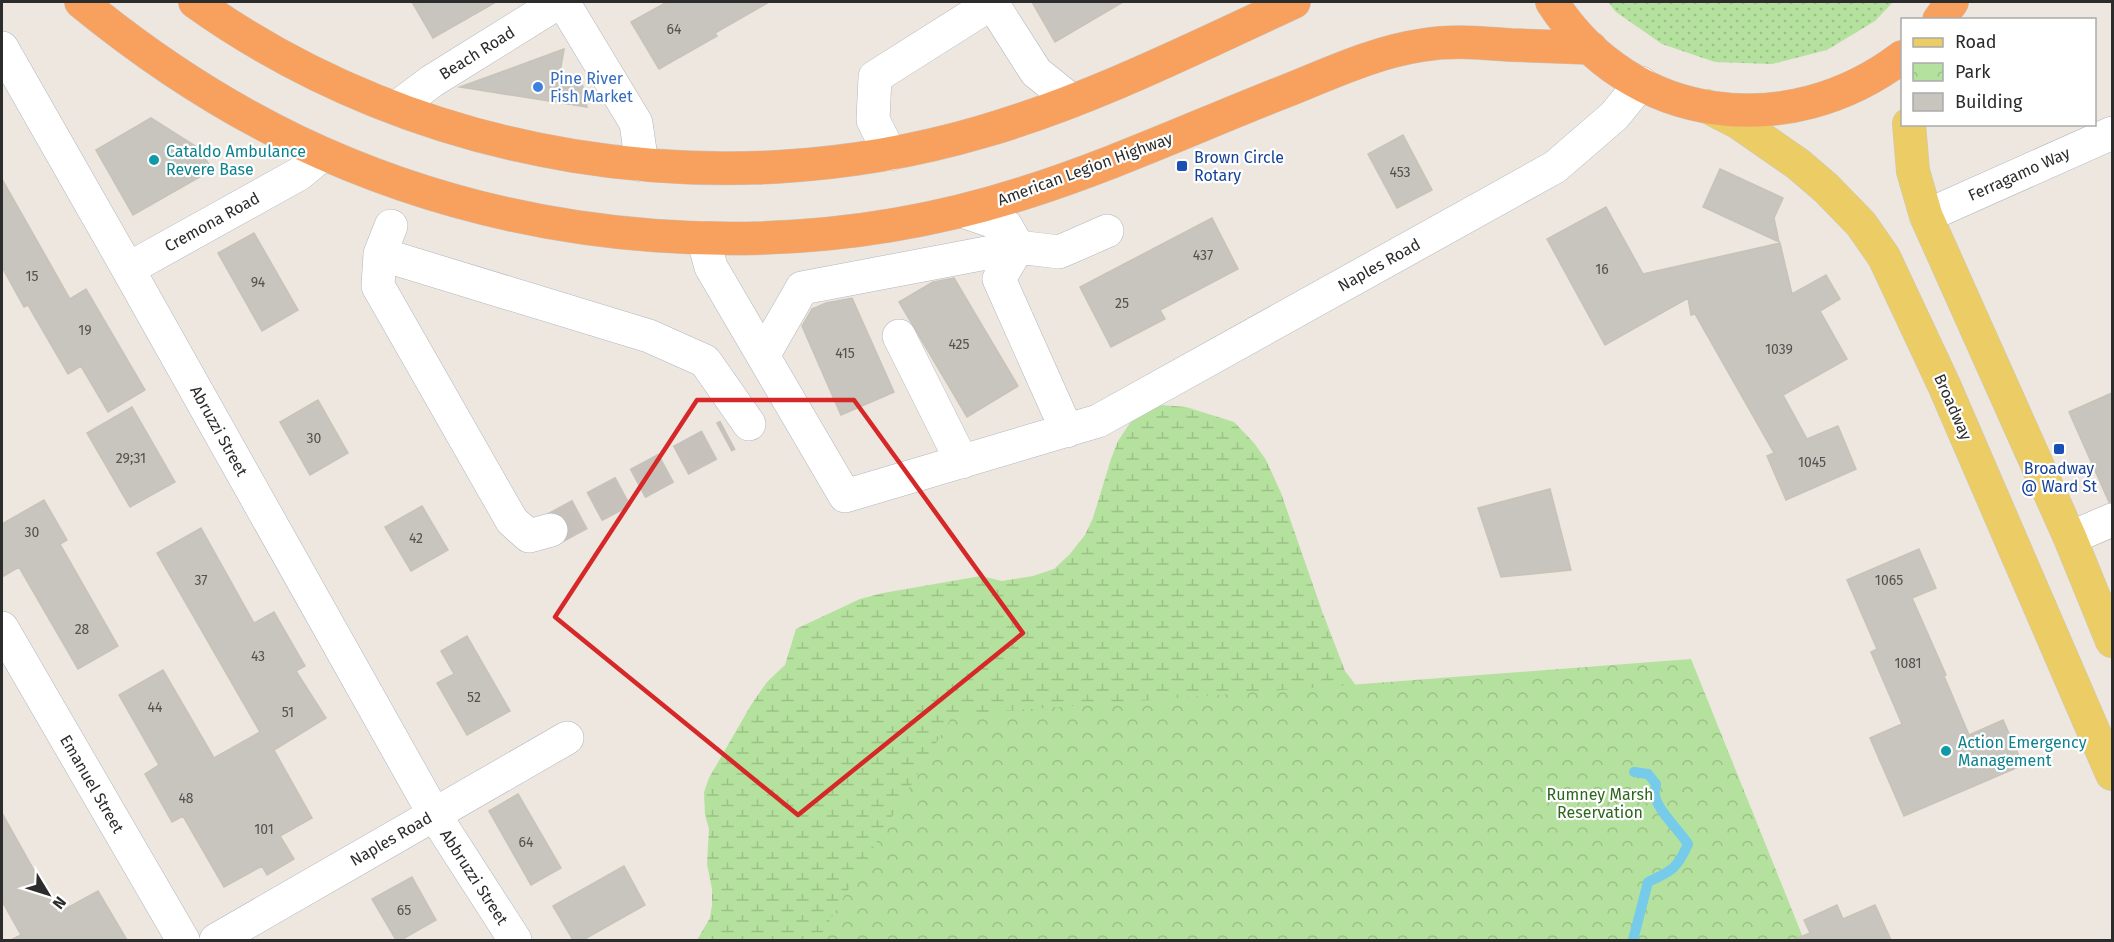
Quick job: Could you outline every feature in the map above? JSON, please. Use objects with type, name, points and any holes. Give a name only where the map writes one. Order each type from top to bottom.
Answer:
[{"type":"highway","name":"American Legion Highway","points":[[81,2],[185,79],[267,126],[324,154],[413,188],[510,214],[608,231],[703,238],[837,233],[962,211],[1023,194],[1083,173],[1353,63],[1413,46],[1443,42],[1473,42],[1591,48]]},
{"type":"highway","points":[[195,2],[283,56],[340,84],[396,108],[458,129],[517,145],[576,157],[642,165],[703,168],[764,168],[829,163],[890,154],[983,132],[1072,100],[1294,2]]},
{"type":"highway","points":[[1552,2],[1574,31],[1615,67],[1641,83],[1673,97],[1706,106],[1758,110],[1789,108],[1810,103],[1867,81],[1901,58]]},
{"type":"highway","points":[[1940,18],[1952,2]]},
{"type":"main road","name":"Broadway","points":[[1706,106],[1739,123],[1798,164],[1826,188],[1860,224],[1884,257],[1948,396],[2112,774]]},
{"type":"main road","points":[[1910,126],[1913,171],[1926,216],[2070,537],[2112,642]]},
{"type":"street","name":"Beach Road","points":[[396,108],[432,81],[561,2]]},
{"type":"street","points":[[561,2],[636,123],[642,165]]},
{"type":"street","points":[[890,154],[873,120],[874,77],[993,2],[1036,72],[1072,100]]},
{"type":"street","name":"Abruzzi Street","points":[[2,48],[434,814]]},
{"type":"street","name":"Naples Road","points":[[790,401],[845,496],[1098,421],[1555,166],[1614,116],[1641,83]]},
{"type":"street","name":"Ferragamo Way","points":[[1926,216],[2112,133]]},
{"type":"street","name":"Cremona Road","points":[[128,269],[299,174],[324,154]]},
{"type":"street","points":[[962,211],[1006,226],[1018,247]]},
{"type":"street","points":[[763,356],[803,274],[1018,247],[1059,252],[1107,231]]},
{"type":"street","points":[[550,530],[529,536],[512,521],[378,286],[386,240],[649,336],[705,361],[738,429],[790,401],[711,267],[703,238]]},
{"type":"street","points":[[1018,247],[999,279],[1067,431]]},
{"type":"street","points":[[899,336],[962,462]]},
{"type":"street","points":[[2070,537],[2112,520]]},
{"type":"street","name":"Emanuel Street","points":[[2,628],[183,940]]},
{"type":"street","name":"Naples Road","points":[[216,940],[567,738]]},
{"type":"street","name":"Abbruzzi Street","points":[[434,814],[515,940]]},
{"type":"highlighted area","points":[[697,400],[854,400],[1023,633],[798,815],[555,617]]},
{"type":"green space","points":[[1608,2],[1893,2],[1875,21],[1827,50],[1772,64],[1715,62],[1662,44],[1616,12]]},
{"type":"green space","points":[[1149,404],[1186,407],[1234,422],[1254,443],[1266,460],[1281,493],[1345,671],[1406,751],[1701,940],[697,940],[710,918],[712,905],[712,889],[707,864],[709,829],[705,815],[704,792],[709,778],[751,705],[767,682],[785,665],[796,629],[860,599],[883,593],[981,576],[1002,581],[1033,576],[1054,569],[1085,535],[1093,518],[1118,441],[1136,414]]},
{"type":"green space","name":"Rumney Marsh Reservation","points":[[1691,659],[1804,940],[818,940],[953,715]]},
{"type":"building","points":[[412,2],[496,2],[433,38]]},
{"type":"building","points":[[667,2],[769,2],[715,33],[717,36],[659,69],[631,22]]},
{"type":"building","points":[[1032,2],[1123,2],[1055,42]]},
{"type":"building","name":"Pine River Fish Market","points":[[564,49],[560,72],[581,78],[587,107],[460,87]]},
{"type":"building","name":"Cataldo Ambulance Revere Base","points":[[151,118],[200,149],[212,170],[133,215],[96,150]]},
{"type":"building","points":[[1403,135],[1432,190],[1397,208],[1368,154]]},
{"type":"building","points":[[1720,169],[1783,198],[1774,218],[1779,242],[1703,207]]},
{"type":"building","points":[[2,179],[70,299],[86,289],[145,390],[108,412],[81,366],[68,374],[28,305],[24,307],[2,267]]},
{"type":"building","points":[[1606,207],[1643,274],[1780,243],[1792,294],[1826,275],[1840,299],[1820,311],[1847,359],[1783,395],[1807,439],[1838,426],[1856,469],[1786,500],[1767,456],[1774,453],[1695,314],[1691,315],[1688,298],[1605,345],[1547,239]]},
{"type":"building","points":[[1212,218],[1238,269],[1160,310],[1165,319],[1111,347],[1080,287]]},
{"type":"building","points":[[254,233],[298,310],[262,331],[218,253]]},
{"type":"building","points":[[954,278],[1018,386],[967,417],[899,302],[933,282]]},
{"type":"building","points":[[852,298],[894,392],[841,415],[802,326],[812,309],[826,303]]},
{"type":"building","points":[[2112,393],[2112,502],[2109,502],[2069,412]]},
{"type":"building","points":[[318,400],[348,453],[310,475],[280,422]]},
{"type":"building","points":[[132,407],[175,482],[130,507],[87,433]]},
{"type":"building","points":[[1550,489],[1571,570],[1501,577],[1478,508]]},
{"type":"building","points":[[44,500],[67,540],[60,544],[118,646],[78,669],[19,567],[2,577],[2,524]]},
{"type":"building","points":[[422,506],[448,550],[411,571],[385,527]]},
{"type":"building","points":[[201,528],[254,623],[274,612],[305,666],[296,671],[326,718],[274,750],[312,818],[280,836],[294,859],[267,875],[262,866],[224,887],[183,816],[172,822],[145,774],[159,765],[119,695],[163,670],[214,758],[260,732],[157,553]]},
{"type":"building","points":[[1919,549],[1936,588],[1912,598],[1946,675],[1944,676],[1969,735],[2003,720],[2023,765],[1904,816],[1870,738],[1902,724],[1871,652],[1877,649],[1847,580]]},
{"type":"building","points":[[467,636],[510,711],[467,735],[437,683],[454,674],[441,651]]},
{"type":"building","points":[[518,794],[561,868],[531,885],[489,811]]},
{"type":"building","points":[[2,813],[58,913],[98,891],[127,940],[11,940],[21,935],[2,901]]},
{"type":"building","points":[[624,866],[645,905],[583,940],[573,940],[553,906]]},
{"type":"building","points":[[412,877],[436,920],[401,940],[396,940],[372,899]]},
{"type":"building","points":[[1837,905],[1843,919],[1875,905],[1891,940],[1793,940],[1810,933],[1804,920]]},
{"type":"waterway","points":[[1633,940],[1648,882],[1673,868],[1688,844],[1659,806],[1655,793],[1656,784],[1648,774],[1634,772]]},
{"type":"tunnel","points":[[551,530],[728,435]]},
{"type":"place","name":"Pine River Fish Market","points":[[538,87]]},
{"type":"place","name":"Cataldo Ambulance Revere Base","points":[[154,160]]},
{"type":"place","name":"Brown Circle Rotary","points":[[1182,166]]},
{"type":"place","name":"Broadway @ Ward St","points":[[2059,449]]},
{"type":"place","name":"Action Emergency Management","points":[[1946,751]]}]
